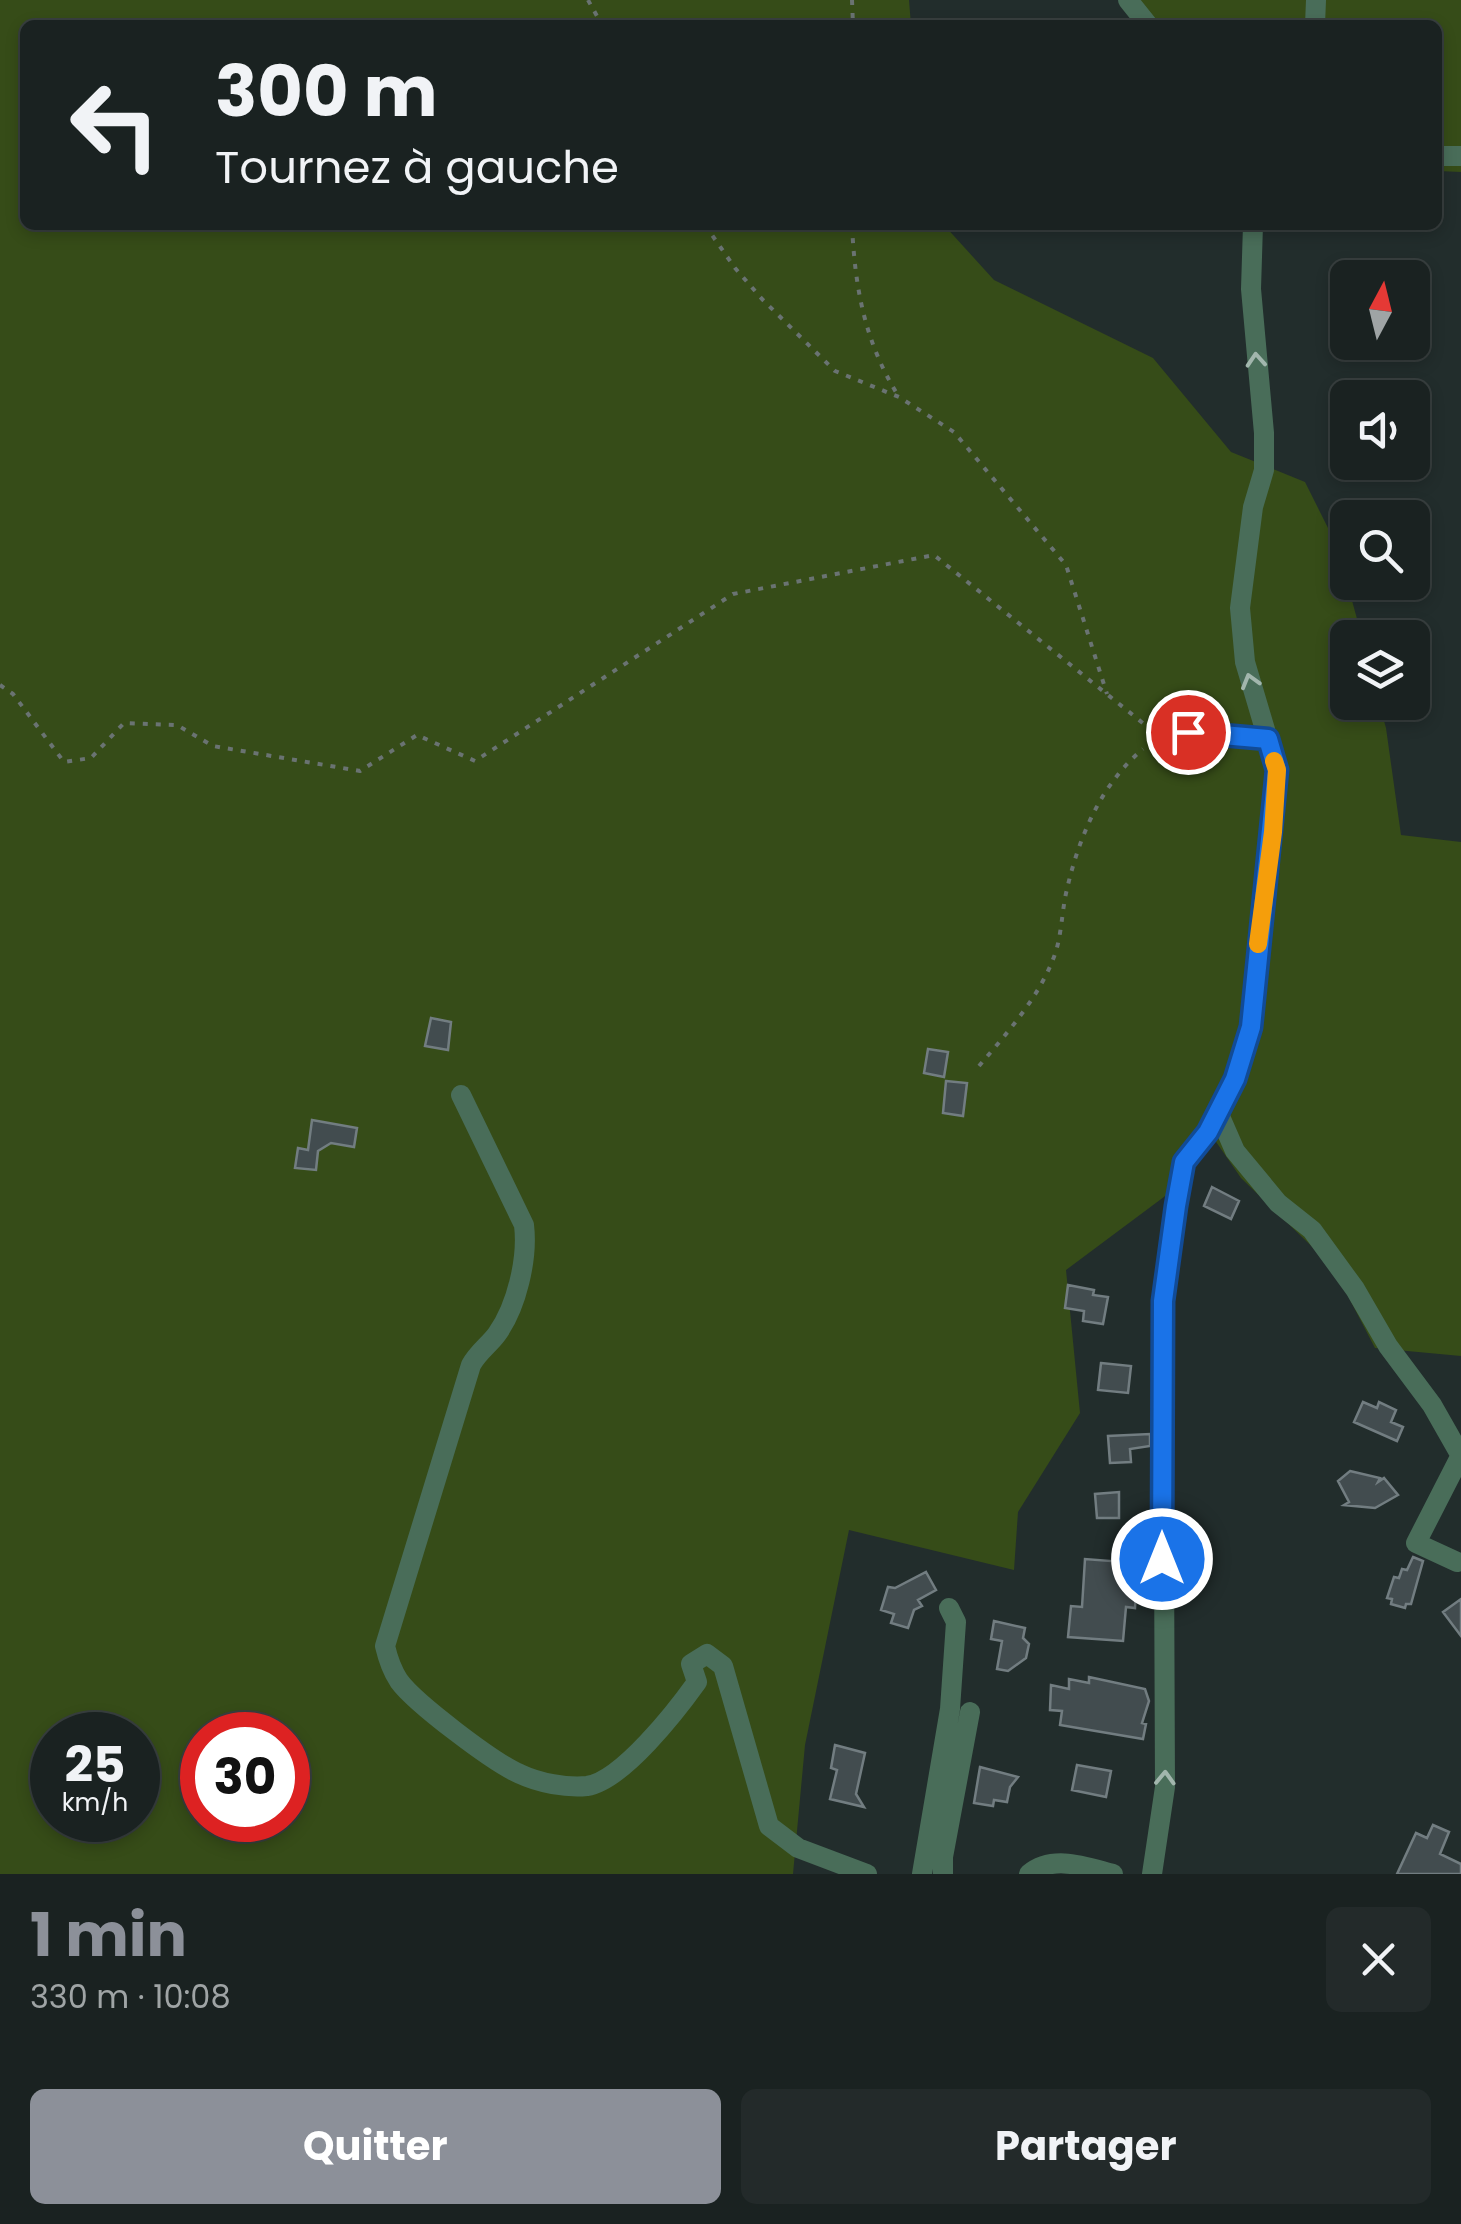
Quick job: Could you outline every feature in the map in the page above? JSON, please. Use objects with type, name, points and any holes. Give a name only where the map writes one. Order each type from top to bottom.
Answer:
[{"type":"street","points":[[1128,0],[1144,20]]},
{"type":"street","points":[[1150,1872],[1165,1787],[1163,1301],[1184,1162],[1208,1132],[1235,1079],[1251,1027],[1277,770],[1245,662],[1240,608],[1252,507],[1264,470],[1252,289],[1253,230]]},
{"type":"street","points":[[1159,736],[1188,732],[1268,739]]},
{"type":"street","points":[[461,1095],[524,1225],[527,1245],[508,1315],[471,1365],[389,1631],[385,1646],[389,1665],[401,1685],[501,1765],[544,1783],[590,1786],[618,1770],[668,1722],[696,1682],[691,1664],[707,1654],[723,1666],[769,1826],[798,1848],[868,1874]]},
{"type":"street","points":[[1218,1112],[1235,1151],[1278,1203],[1312,1230],[1356,1290],[1461,1456],[1416,1543],[1456,1562]]},
{"type":"street","points":[[922,1874],[950,1708],[956,1622],[948,1608]]},
{"type":"street","points":[[943,1874],[970,1712]]},
{"type":"street","points":[[1028,1874],[1056,1863],[1113,1874]]},
{"type":"path","points":[[708,230],[762,299],[835,371],[900,397],[954,432],[1066,564],[1108,696]]},
{"type":"path","points":[[853,230],[867,334],[881,368],[900,397]]},
{"type":"path","points":[[0,684],[14,694],[64,762],[91,758],[124,723],[177,724],[213,746],[360,771],[416,735],[475,761],[733,594],[934,555],[1159,736],[1133,757],[1100,798],[1080,842],[1057,948],[1044,980],[980,1066]]},
{"type":"green space","points":[[0,0],[909,0],[911,20],[20,20],[20,230],[949,230],[994,280],[1153,358],[1231,452],[1305,482],[1330,532],[1330,600],[1352,600],[1357,620],[1330,620],[1330,720],[1384,720],[1401,835],[1461,842],[1461,1356],[1375,1348],[1333,1267],[1241,1178],[1212,1136],[1188,1179],[1066,1270],[1080,1413],[1018,1512],[1014,1570],[849,1530],[805,1745],[793,1874],[0,1874]]},
{"type":"green space","points":[[1120,0],[1461,0],[1461,172],[1442,171],[1442,20],[1135,20]]},
{"type":"building","points":[[431,1018],[451,1022],[448,1050],[425,1046]]},
{"type":"building","points":[[928,1049],[948,1052],[944,1077],[924,1073]]},
{"type":"building","points":[[946,1081],[967,1083],[963,1116],[943,1113]]},
{"type":"building","points":[[312,1120],[357,1128],[354,1147],[331,1143],[318,1151],[316,1170],[295,1168],[298,1148],[308,1150]]},
{"type":"building","points":[[1212,1187],[1239,1201],[1231,1219],[1204,1206]]},
{"type":"building","points":[[1068,1285],[1108,1297],[1103,1324],[1083,1321],[1084,1311],[1065,1308]]},
{"type":"building","points":[[1101,1363],[1131,1366],[1128,1393],[1098,1390]]},
{"type":"building","points":[[1363,1402],[1377,1408],[1379,1402],[1396,1410],[1391,1422],[1403,1427],[1397,1441],[1354,1422]]},
{"type":"building","points":[[1150,1434],[1150,1446],[1130,1449],[1131,1462],[1110,1463],[1108,1436]]},
{"type":"building","points":[[1350,1471],[1380,1478],[1378,1482],[1384,1478],[1398,1495],[1375,1508],[1344,1505],[1349,1502],[1338,1481]]},
{"type":"building","points":[[1119,1492],[1119,1518],[1097,1518],[1095,1494]]},
{"type":"building","points":[[1125,1538],[1139,1539],[1135,1608],[1126,1607],[1123,1641],[1068,1637],[1071,1606],[1082,1607],[1085,1559],[1123,1562]]},
{"type":"building","points":[[1413,1557],[1423,1561],[1411,1604],[1405,1608],[1391,1604],[1392,1599],[1387,1598],[1394,1577],[1399,1578],[1402,1569],[1407,1570]]},
{"type":"building","points":[[926,1572],[936,1590],[918,1600],[922,1606],[914,1610],[908,1628],[891,1623],[894,1614],[881,1610],[888,1587],[895,1588]]},
{"type":"building","points":[[1461,1599],[1461,1636],[1443,1612]]},
{"type":"building","points":[[994,1621],[1025,1628],[1023,1638],[1029,1644],[1026,1658],[1008,1671],[997,1669],[1002,1641],[991,1639]]},
{"type":"building","points":[[1089,1677],[1145,1689],[1149,1701],[1142,1723],[1146,1724],[1143,1739],[1060,1725],[1062,1711],[1050,1710],[1051,1685],[1069,1689],[1069,1679],[1089,1683]]},
{"type":"building","points":[[835,1745],[865,1753],[856,1794],[864,1807],[830,1799],[837,1770],[831,1768]]},
{"type":"building","points":[[1077,1765],[1111,1771],[1106,1797],[1072,1790]]},
{"type":"building","points":[[980,1767],[1018,1777],[1010,1787],[1007,1802],[994,1800],[993,1806],[974,1803]]},
{"type":"building","points":[[1433,1825],[1449,1832],[1440,1854],[1461,1864],[1461,1874],[1397,1874],[1416,1833],[1427,1838]]},
{"type":"slow traffic","points":[[1258,944],[1273,832],[1277,770],[1274,761]]},
{"type":"route","points":[[1162,1559],[1163,1301],[1176,1206],[1184,1162],[1208,1132],[1235,1079],[1251,1027],[1277,770],[1268,739],[1188,732]]}]
